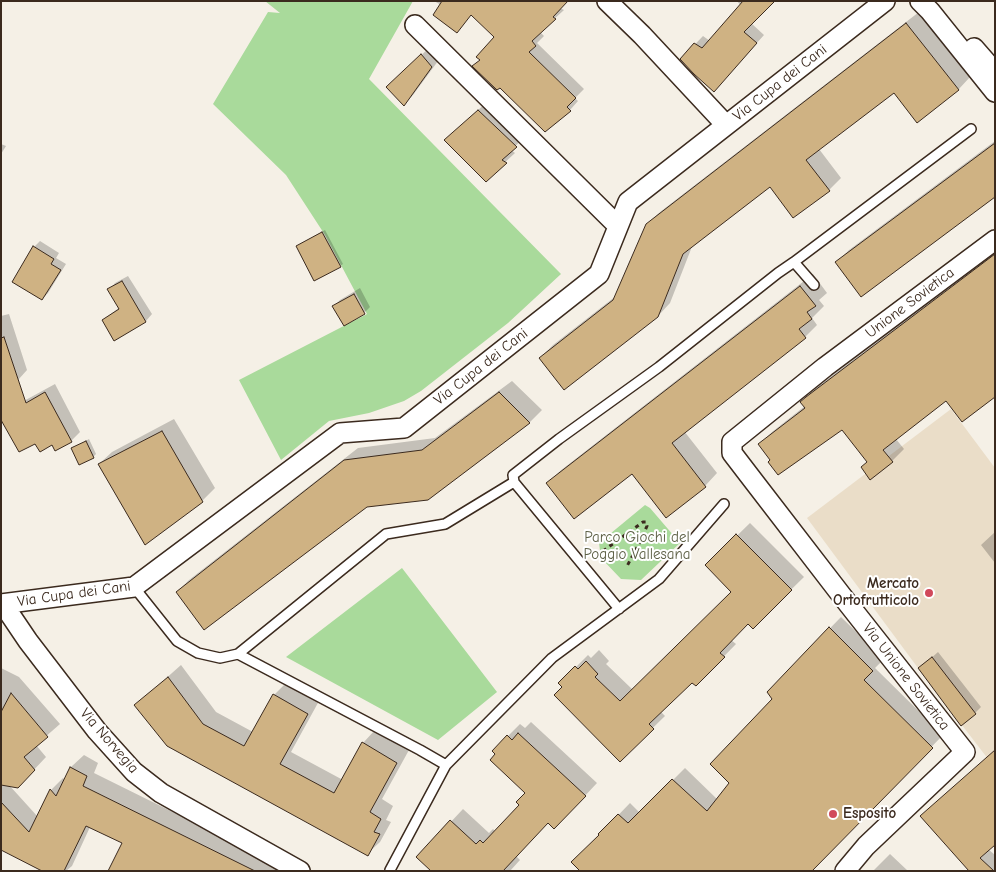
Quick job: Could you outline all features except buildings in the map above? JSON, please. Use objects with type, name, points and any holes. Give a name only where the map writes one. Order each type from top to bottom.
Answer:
[{"type":"street","points":[[607,1],[642,35],[726,125]]},
{"type":"street","name":"Via Cupa dei Cani","points":[[2,604],[134,587],[340,433],[404,428],[598,274],[628,202],[885,1]]},
{"type":"street","points":[[920,1],[995,92]]},
{"type":"street","points":[[939,1],[953,22],[995,72]]},
{"type":"street","points":[[414,25],[618,226]]},
{"type":"street","name":"Unione Sovietica","points":[[825,367],[995,240]]},
{"type":"street","name":"Via Unione Sovietica","points":[[825,367],[732,442],[732,452],[842,596],[966,752],[866,846],[845,871]]},
{"type":"street","name":"Via Norvegia","points":[[2,604],[97,731],[134,772],[161,793],[300,871]]},
{"type":"lane","points":[[619,608],[514,482],[513,475],[559,439],[659,367],[778,273],[971,129]]},
{"type":"lane","points":[[794,262],[814,285]]},
{"type":"lane","points":[[134,587],[177,641],[198,653],[220,658],[238,654],[386,534],[445,524],[514,482]]},
{"type":"lane","points":[[390,870],[446,765],[552,658],[659,579],[724,504]]},
{"type":"lane","points":[[238,654],[446,765]]},
{"type":"path","points":[[603,551],[643,522],[646,522],[647,526],[641,540],[626,568]]},
{"type":"shaded area","name":"Mercato Ortofrutticolo","points":[[951,409],[995,468],[995,768],[807,518]]},
{"type":"green space","points":[[265,1],[413,1],[369,79],[561,274],[508,323],[421,391],[404,401],[369,413],[329,421],[281,460],[239,380],[367,314],[325,235],[286,175],[213,104],[268,12],[280,13]]},
{"type":"green space","name":"Parco Giochi del Poggio Vallesana","points":[[645,505],[650,508],[680,543],[641,580],[621,579],[601,558],[599,543]]},
{"type":"green space","points":[[402,568],[497,692],[438,740],[286,657]]},
{"type":"place","name":"Mercato Ortofrutticolo","points":[[929,593]]},
{"type":"place","name":"Esposito","points":[[833,814]]}]
